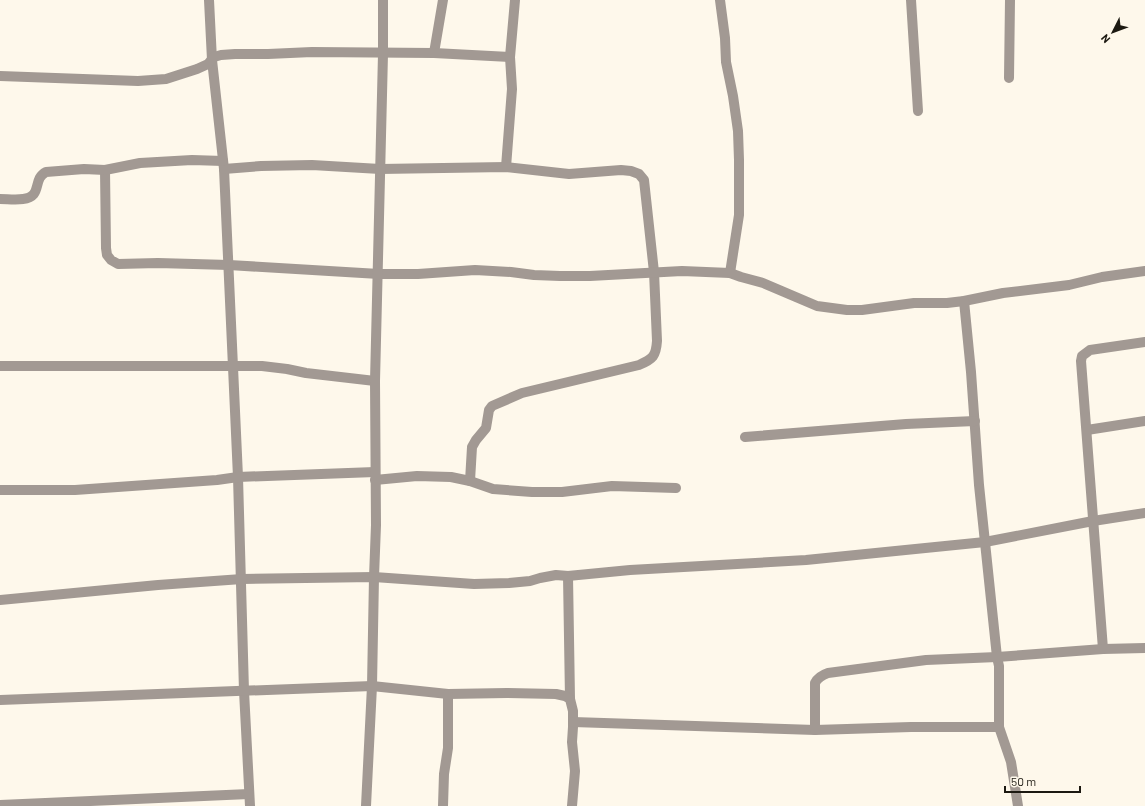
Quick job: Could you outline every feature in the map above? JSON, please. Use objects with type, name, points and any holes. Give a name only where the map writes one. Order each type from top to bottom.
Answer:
[{"type":"street","points":[[209,0],[212,60],[224,165],[238,477],[244,691],[250,806]]},
{"type":"street","points":[[366,806],[372,686],[376,525],[375,381],[379,274],[383,0]]},
{"type":"street","points":[[434,53],[443,0]]},
{"type":"street","points":[[506,167],[512,89],[510,57],[516,0]]},
{"type":"street","points":[[720,0],[725,38],[726,62],[738,131],[739,154],[739,215],[730,273]]},
{"type":"street","points":[[911,0],[918,111]]},
{"type":"street","points":[[1009,78],[1010,0]]},
{"type":"street","points":[[0,76],[138,81],[166,79],[197,70],[208,64],[214,57],[221,54],[312,52],[383,54],[434,53],[510,57]]},
{"type":"street","points":[[0,199],[23,199],[32,197],[39,177],[41,174],[46,172],[84,169],[105,170],[140,163],[192,160],[224,165],[312,165],[380,169],[506,167],[569,174],[621,170],[639,174],[644,180],[654,272],[657,341],[654,356],[648,361],[639,364],[522,393],[492,406],[489,410],[486,428],[472,447],[470,481]]},
{"type":"street","points":[[105,170],[106,248],[107,255],[111,260],[118,264],[165,263],[228,265],[379,274],[418,274],[475,270],[534,275],[590,276],[682,271],[730,273],[740,278],[763,283],[816,306],[847,310],[862,310],[914,303],[947,303],[964,301],[1004,294],[1069,286],[1102,277],[1145,271]]},
{"type":"street","points":[[964,301],[969,343],[985,542],[999,666],[999,727],[1012,767],[1018,806]]},
{"type":"street","points":[[1103,649],[1082,356],[1090,350],[1145,342]]},
{"type":"street","points":[[0,366],[262,366],[287,369],[306,374],[375,381]]},
{"type":"street","points":[[745,437],[906,424],[975,421]]},
{"type":"street","points":[[1087,430],[1145,421]]},
{"type":"street","points":[[0,490],[91,489],[144,484],[218,480],[238,477],[375,476],[451,477],[470,481],[493,489],[532,492],[562,492],[612,486],[676,488]]},
{"type":"street","points":[[0,600],[142,586],[242,579],[374,576],[474,584],[509,583],[530,581],[548,576],[568,576],[630,570],[806,560],[985,542],[1145,513]]},
{"type":"street","points":[[568,576],[570,699],[573,712],[572,742],[575,771],[572,806]]},
{"type":"street","points":[[815,730],[814,687],[817,679],[821,676],[844,671],[926,660],[997,657],[1103,649],[1145,648]]},
{"type":"street","points":[[0,700],[372,686],[448,694],[556,694],[570,699]]},
{"type":"street","points":[[443,806],[444,774],[448,748],[448,694]]},
{"type":"street","points":[[573,722],[815,730],[911,727],[999,727]]},
{"type":"street","points":[[0,805],[250,794]]}]
